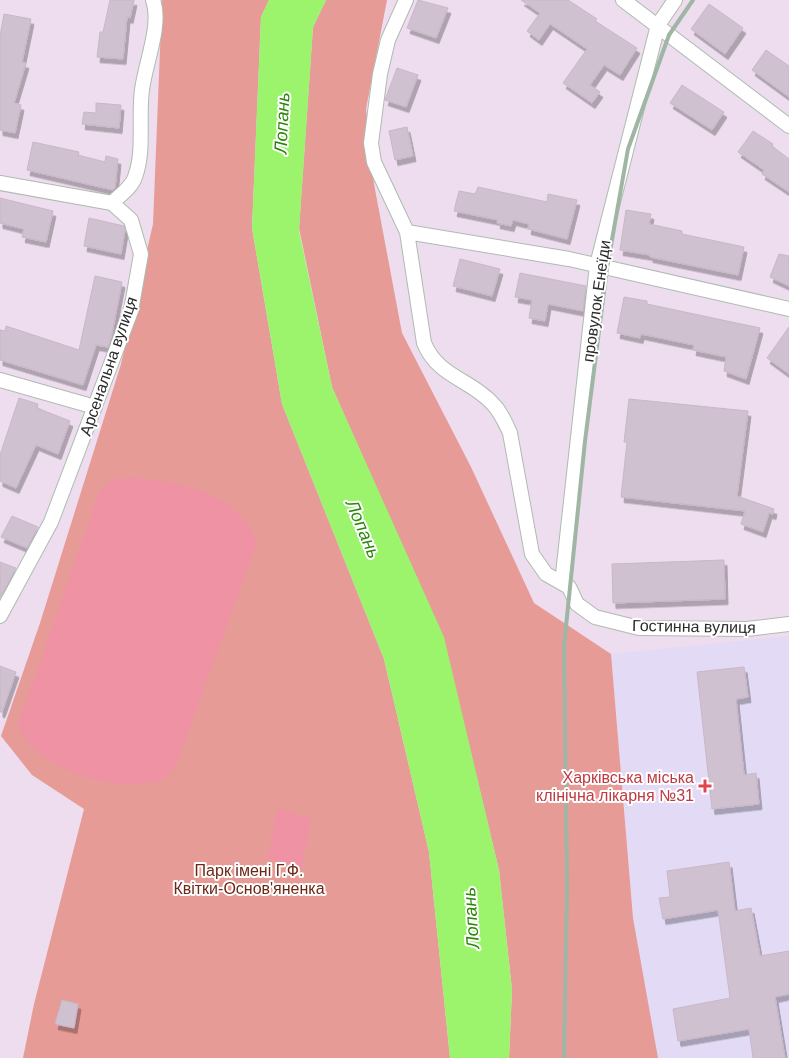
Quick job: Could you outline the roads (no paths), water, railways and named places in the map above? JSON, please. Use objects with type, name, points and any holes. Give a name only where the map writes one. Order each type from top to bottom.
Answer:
[{"type":"street","points":[[0,183],[112,203],[134,181],[139,166],[142,90],[151,48],[155,7],[153,0]]},
{"type":"street","name":"Гостинна вулиця","points":[[406,0],[388,40],[380,74],[371,143],[374,162],[407,232],[424,343],[430,357],[440,368],[491,402],[502,415],[510,433],[532,554],[546,574],[569,587],[577,604],[596,617],[639,628],[747,629],[789,624]]},
{"type":"street","points":[[622,0],[789,126]]},
{"type":"street","name":"провулок Енеїди","points":[[559,581],[598,266],[658,26],[675,0]]},
{"type":"street","name":"Арсенальна вулиця","points":[[0,616],[51,522],[131,311],[141,254],[131,220],[112,203]]},
{"type":"street","points":[[407,232],[598,266],[789,309]]},
{"type":"street","points":[[0,380],[95,407]]},
{"type":"water","name":"Лопань","points":[[269,0],[326,0],[313,27],[299,231],[332,387],[444,637],[499,870],[512,990],[509,1058],[450,1058],[429,852],[384,659],[282,404],[252,228],[261,17]]},
{"type":"railway","points":[[564,1058],[567,885],[564,646],[585,441],[607,268],[628,149],[669,35],[693,0]]},
{"type":"place","name":"Харківська міська клінічна лікарня №31","points":[[705,786]]},
{"type":"park label","name":"Парк імені Г.Ф. Квітки-Основ'яненка","points":[[249,879]]}]
